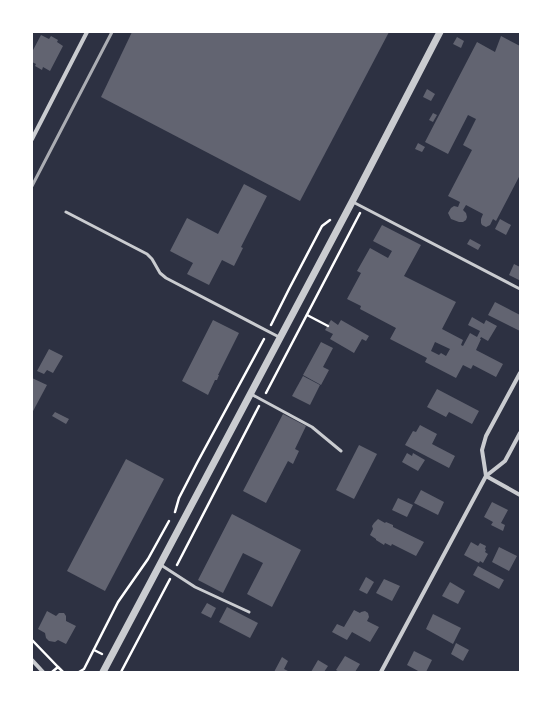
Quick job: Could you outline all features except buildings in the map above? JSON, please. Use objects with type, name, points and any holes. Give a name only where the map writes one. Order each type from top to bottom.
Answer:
[{"type":"street","points":[[32,139],[88,32]]},
{"type":"street","points":[[103,672],[352,202],[440,32]]},
{"type":"street","points":[[486,476],[482,450],[486,436],[520,374]]},
{"type":"street","points":[[382,672],[486,476],[505,461],[520,433]]},
{"type":"street","points":[[486,476],[520,495]]},
{"type":"street","points":[[32,660],[43,672]]},
{"type":"lane","points":[[352,202],[520,289]]},
{"type":"lane","points":[[66,212],[147,254],[152,259],[160,273],[166,278],[280,337]]},
{"type":"lane","points":[[250,394],[312,427],[340,451]]},
{"type":"lane","points":[[160,564],[195,587],[248,612]]},
{"type":"path","points":[[121,672],[363,207]]},
{"type":"path","points":[[175,512],[179,498],[322,226],[331,219]]},
{"type":"path","points":[[307,315],[328,326]]},
{"type":"path","points":[[80,672],[84,669],[118,602],[148,559],[171,519]]},
{"type":"path","points":[[32,640],[63,672]]},
{"type":"path","points":[[52,672],[58,666]]},
{"type":"railway","points":[[32,186],[112,32]]}]
